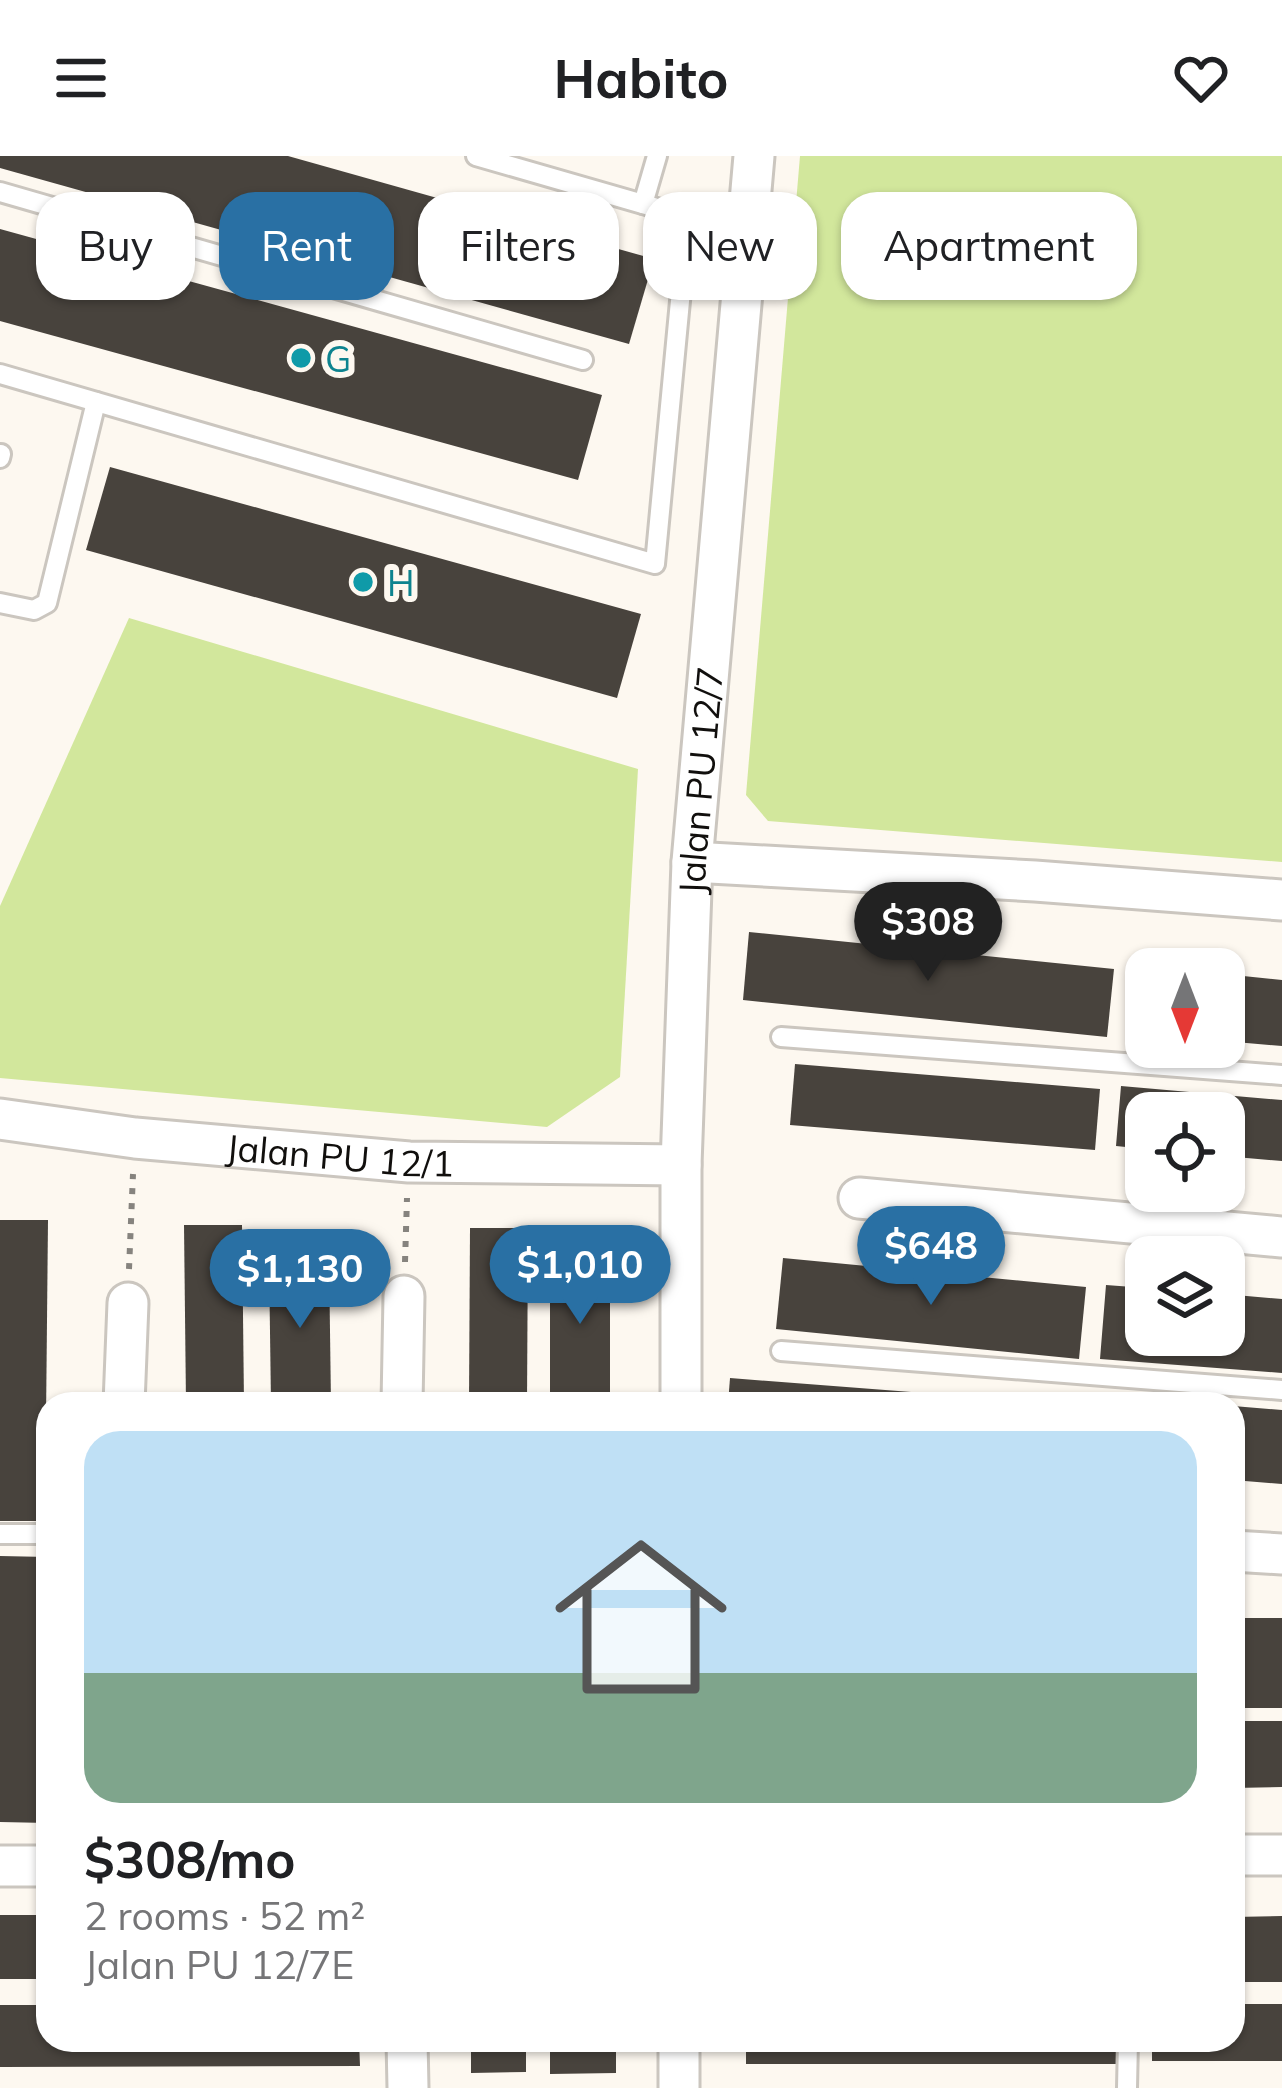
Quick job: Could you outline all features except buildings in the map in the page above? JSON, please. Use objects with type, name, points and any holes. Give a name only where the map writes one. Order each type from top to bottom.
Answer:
[{"type":"street","name":"Jalan PU 12/7","points":[[681,1392],[681,1165],[692,862],[754,156]]},
{"type":"street","points":[[692,862],[1282,900]]},
{"type":"street","name":"Jalan PU 12/1","points":[[0,1119],[135,1138],[409,1162],[681,1165]]},
{"type":"street","points":[[859,1198],[1282,1237]]},
{"type":"street","points":[[402,1392],[404,1296]]},
{"type":"street","points":[[124,1392],[128,1303]]},
{"type":"street","points":[[1245,1552],[1282,1554]]},
{"type":"street","points":[[1245,1855],[1282,1856]]},
{"type":"street","points":[[0,1866],[36,1866]]},
{"type":"street","points":[[407,2052],[408,2088]]},
{"type":"street","points":[[679,2088],[680,2052]]},
{"type":"lane","points":[[476,156],[643,204]]},
{"type":"lane","points":[[646,192],[657,156]]},
{"type":"lane","points":[[0,192],[583,360]]},
{"type":"lane","points":[[0,374],[655,564],[680,300]]},
{"type":"lane","points":[[0,603],[34,610],[47,603],[96,402]]},
{"type":"lane","points":[[781,1037],[1282,1076]]},
{"type":"lane","points":[[781,1352],[1282,1390]]},
{"type":"lane","points":[[0,1534],[36,1534]]},
{"type":"lane","points":[[1127,2088],[1128,2052]]},
{"type":"path","points":[[128,1303],[135,1138]]},
{"type":"path","points":[[404,1296],[409,1162]]},
{"type":"green space","points":[[800,156],[1282,156],[1282,862],[768,821],[746,795],[788,300],[817,300],[817,192],[797,192]]},
{"type":"green space","points":[[129,618],[638,769],[620,1077],[547,1127],[0,1078],[0,906]]},
{"type":"place","name":"G","points":[[301,358]]},
{"type":"place","name":"H","points":[[363,582]]}]
